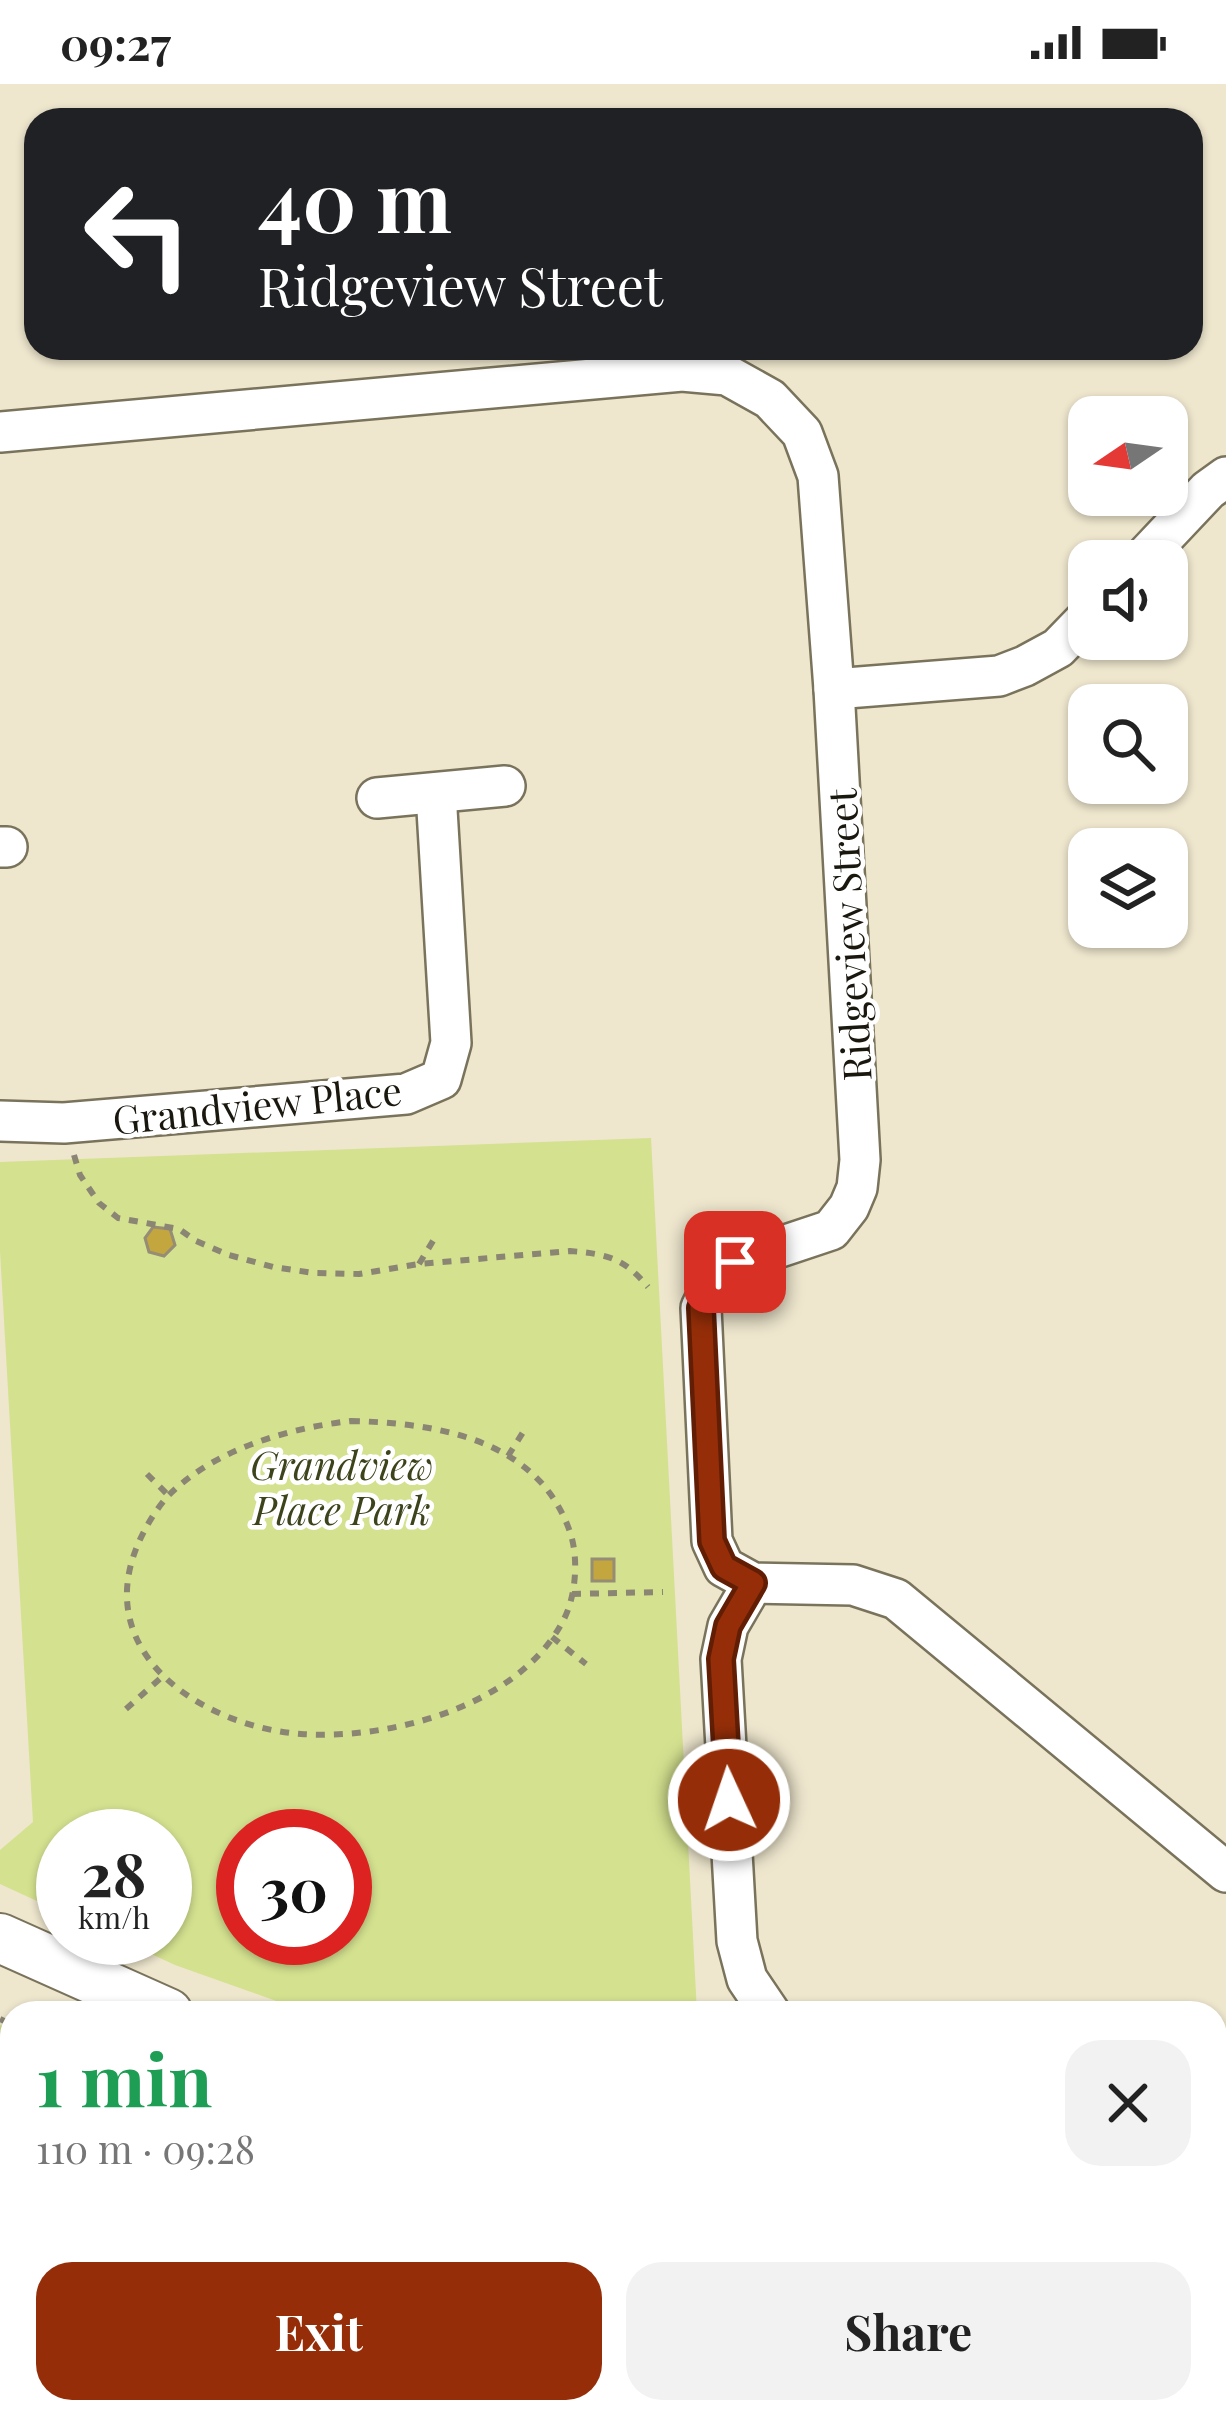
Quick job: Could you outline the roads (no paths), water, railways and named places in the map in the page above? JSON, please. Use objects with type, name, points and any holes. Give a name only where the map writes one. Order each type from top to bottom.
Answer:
[{"type":"street","name":"Ridgeview Street","points":[[0,432],[682,371],[727,375],[770,399],[802,433],[818,476],[860,1160],[856,1188],[831,1230],[735,1262],[713,1283],[701,1308],[712,1541],[724,1567],[753,1583]]},
{"type":"street","points":[[1161,540],[1226,477]]},
{"type":"street","points":[[834,688],[999,676],[1058,648],[1068,638]]},
{"type":"street","points":[[377,799],[505,786]]},
{"type":"street","name":"Grandview Place","points":[[0,1121],[64,1123],[406,1094],[441,1079],[452,1042],[436,793]]},
{"type":"street","points":[[762,2001],[747,1979],[737,1941],[721,1659],[728,1626],[753,1583],[853,1585],[896,1599],[1226,1872]]},
{"type":"street","points":[[0,1938],[141,2001]]},
{"type":"park label","name":"Grandview Place Park","points":[[342,1486]]}]
